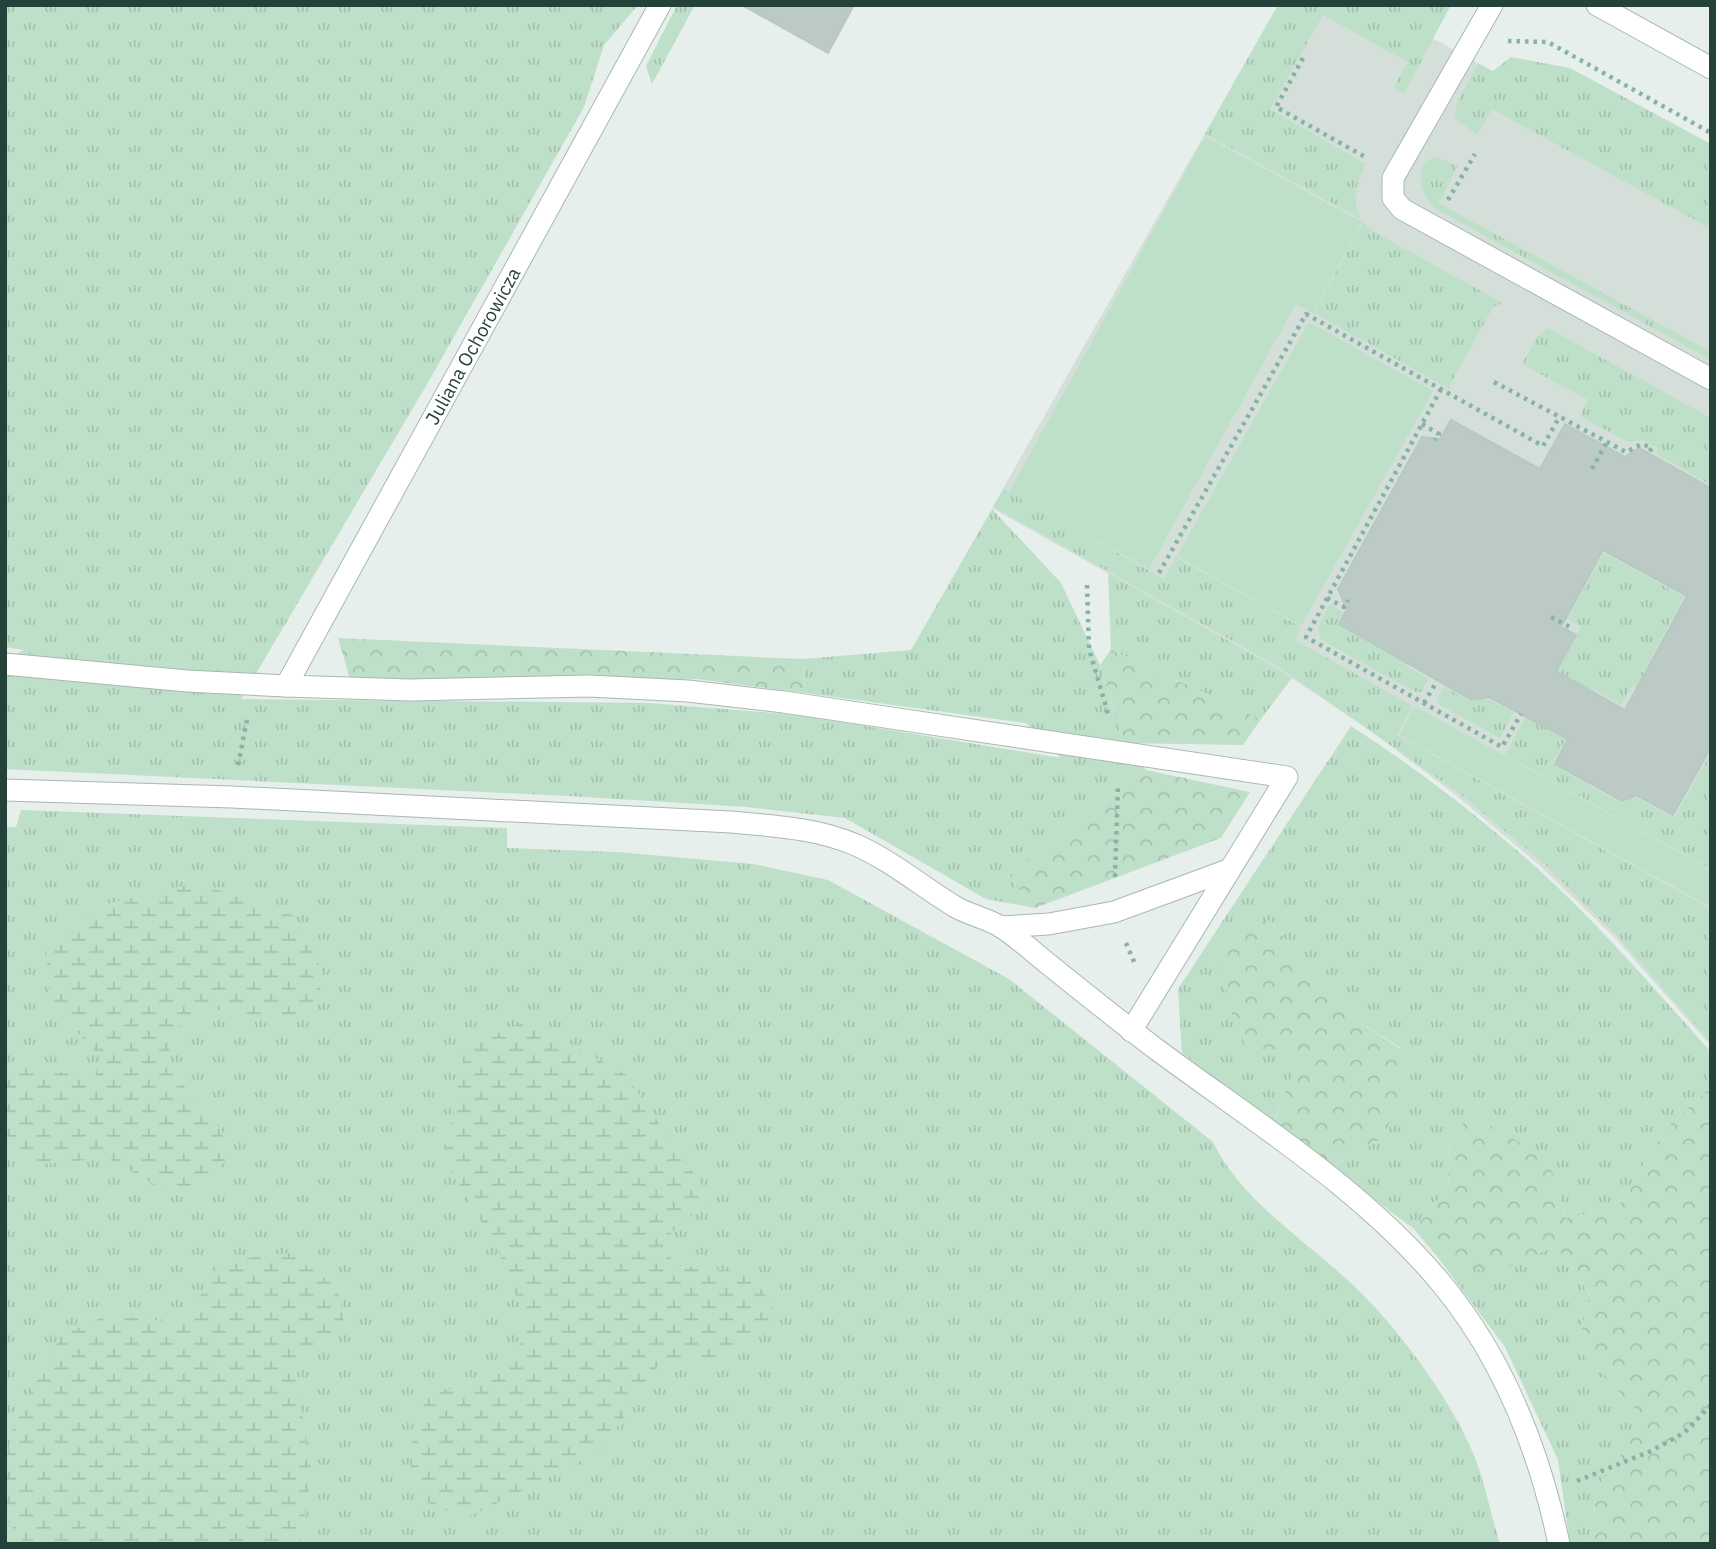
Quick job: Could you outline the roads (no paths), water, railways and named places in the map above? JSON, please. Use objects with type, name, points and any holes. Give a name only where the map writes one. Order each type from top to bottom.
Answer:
[{"type":"street","name":"Juliana Ochorowicza","points":[[286,686],[660,5]]},
{"type":"street","points":[[1492,5],[1394,178],[1393,198],[1402,209],[1711,379]]},
{"type":"street","points":[[1597,5],[1711,68]]},
{"type":"street","points":[[5,664],[286,686],[410,690],[589,686],[688,691],[783,702],[1119,755],[1287,778],[1228,870],[1132,1031]]},
{"type":"street","points":[[5,790],[232,797],[731,822],[813,831],[855,845],[899,868],[956,907],[1001,927],[1132,1031],[1334,1181],[1375,1216],[1442,1283],[1480,1338],[1515,1400],[1548,1492],[1559,1544]]},
{"type":"street","points":[[1001,927],[1049,924],[1114,912],[1228,870]]}]
